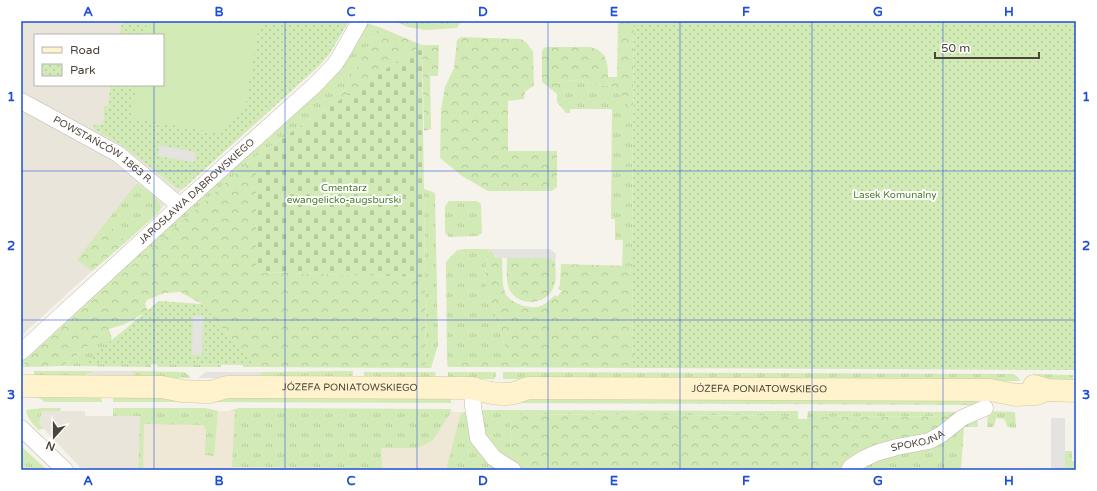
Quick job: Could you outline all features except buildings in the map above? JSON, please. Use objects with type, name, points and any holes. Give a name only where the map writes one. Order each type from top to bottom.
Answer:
[{"type":"street","name":"JAROSŁAWA DĄBROWSKIEGO","points":[[21,352],[325,75],[335,64],[360,21]]},
{"type":"street","name":"POWSTAŃCÓW 1863 R.","points":[[21,101],[118,154],[180,206]]},
{"type":"street","name":"JÓZEFA PONIATOWSKIEGO","points":[[21,386],[162,387],[182,391],[210,392],[227,387],[472,388],[486,383],[499,382],[529,388],[988,399],[1016,395],[1030,395],[1047,390],[1076,390]]},
{"type":"street","points":[[472,388],[478,438],[494,458],[513,470]]},
{"type":"street","name":"SPOKOJNA","points":[[849,470],[851,466],[863,458],[897,447],[928,441],[942,434],[988,399]]},
{"type":"street","points":[[21,428],[65,470]]},
{"type":"shaded area","points":[[21,21],[122,21],[119,34],[34,34],[34,86],[110,86],[108,107],[104,107],[103,125],[93,124],[94,129],[121,145],[181,189],[184,188],[21,336]]},
{"type":"shaded area","points":[[159,145],[196,152],[194,162],[158,156]]},
{"type":"shaded area","points":[[489,249],[550,249],[556,254],[555,261],[550,258],[496,258],[493,252]]},
{"type":"shaded area","points":[[193,316],[203,316],[202,355],[192,355]]},
{"type":"shaded area","points":[[95,371],[132,371],[135,376],[139,378],[80,376],[88,375]]},
{"type":"shaded area","points":[[206,372],[261,372],[261,376],[265,378],[198,378]]},
{"type":"shaded area","points":[[42,411],[85,411],[85,416],[140,416],[138,470],[83,470],[39,424]]},
{"type":"shaded area","points":[[140,411],[468,412],[470,470],[138,470]]},
{"type":"shaded area","points":[[1051,418],[1065,418],[1065,468],[1051,468]]},
{"type":"green space","points":[[122,21],[349,21],[330,53],[320,65],[182,189],[177,188],[121,145],[94,129],[93,124],[103,125],[104,106],[108,107],[110,86],[164,86],[164,34],[119,34]]},
{"type":"green space","points":[[147,21],[260,21],[245,108],[218,133],[131,118],[136,86],[164,86],[164,34],[145,34]]},
{"type":"green space","points":[[394,21],[461,21],[457,28],[425,30],[408,27]]},
{"type":"green space","points":[[618,21],[634,21],[633,111],[613,87],[573,80],[557,83],[557,94],[542,82],[542,52],[546,47],[590,47],[596,49],[603,54],[607,62],[608,77],[617,77]]},
{"type":"green space","name":"Lasek Komunalny","points":[[634,21],[1076,21],[1076,370],[633,368],[632,266]]},
{"type":"green space","points":[[366,23],[379,27],[337,102],[256,156],[26,359],[24,367],[21,367],[21,360],[322,86]]},
{"type":"green space","points":[[379,27],[422,45],[337,102]]},
{"type":"green space","points":[[461,37],[521,39],[527,43],[533,52],[534,85],[525,92],[524,99],[508,101],[508,151],[557,151],[557,187],[552,191],[488,191],[462,176],[440,158],[441,109],[445,87],[454,68],[457,40]]},
{"type":"green space","points":[[422,45],[439,45],[438,76],[430,76],[431,129],[424,131]]},
{"type":"green space","name":"Cmentarz ewangelicko-augsburski","points":[[422,45],[425,277],[256,272],[256,156]]},
{"type":"green space","points":[[573,80],[613,87],[633,111],[632,266],[622,266],[623,240],[615,240],[615,219],[611,219],[612,109],[570,109],[570,113],[566,113],[557,102],[557,83]]},
{"type":"green space","points":[[256,156],[256,272],[425,277],[426,368],[243,367],[243,352],[240,352],[202,304],[180,292],[164,293],[147,300],[145,304],[148,311],[125,324],[109,329],[63,366],[24,367],[26,359]]},
{"type":"green space","points":[[137,183],[158,200],[161,208],[159,212],[126,242],[106,222]]},
{"type":"green space","points":[[424,189],[435,193],[438,345],[431,368],[426,368]]},
{"type":"green space","points":[[449,201],[477,201],[481,204],[482,233],[478,236],[449,237],[445,233],[445,206]]},
{"type":"green space","points":[[106,222],[126,242],[92,271],[77,260]]},
{"type":"green space","points":[[489,249],[484,279],[509,360],[447,360],[446,262],[457,250]]},
{"type":"green space","points":[[489,249],[493,252],[496,258],[502,258],[503,284],[507,296],[514,302],[528,307],[537,307],[542,305],[555,295],[557,297],[562,291],[558,289],[560,285],[561,264],[632,266],[633,368],[448,367],[447,360],[509,360],[484,279]]},
{"type":"green space","points":[[507,258],[550,258],[555,261],[555,281],[551,292],[546,297],[534,302],[528,302],[516,297],[508,286]]},
{"type":"green space","points":[[159,301],[202,304],[254,365],[83,364]]},
{"type":"green space","points":[[109,329],[112,340],[104,356],[151,363],[151,367],[63,366]]},
{"type":"green space","points":[[157,363],[221,365],[221,367],[157,367]]},
{"type":"green space","points":[[34,371],[95,371],[89,374],[74,377],[34,377]]},
{"type":"green space","points":[[132,371],[185,372],[191,378],[139,378],[135,376]]},
{"type":"green space","points":[[353,371],[352,378],[261,376],[261,372]]},
{"type":"green space","points":[[364,372],[435,372],[436,374],[432,379],[364,378]]},
{"type":"green space","points":[[448,372],[496,372],[496,376],[494,379],[448,379]]},
{"type":"green space","points":[[503,372],[1014,374],[1020,381],[503,379]]},
{"type":"green space","points":[[1034,374],[1073,375],[1073,379],[1069,381],[1031,377]]},
{"type":"green space","points":[[36,396],[98,396],[102,399],[102,402],[45,402]]},
{"type":"green space","points":[[117,396],[191,396],[185,402],[113,402],[113,399]]},
{"type":"green space","points":[[201,396],[447,397],[451,400],[451,403],[207,402]]},
{"type":"green space","points":[[504,397],[975,399],[978,405],[507,403]]},
{"type":"green space","points":[[61,408],[60,411],[42,411],[39,424],[44,428],[39,430],[29,419],[26,410]]},
{"type":"green space","points":[[113,408],[205,408],[218,411],[214,456],[205,455],[206,430],[203,425],[144,424],[143,470],[138,470],[140,416],[113,416]]},
{"type":"green space","points":[[239,408],[451,409],[451,412],[433,440],[417,448],[381,448],[382,470],[361,470],[361,467],[232,467],[235,411],[229,411]]},
{"type":"green space","points":[[480,410],[798,411],[798,419],[807,419],[808,411],[977,412],[978,427],[964,427],[961,470],[842,470],[958,416],[812,417],[812,422],[793,422],[793,416],[511,414],[510,453],[534,470],[446,470],[461,413]]},
{"type":"green space","points":[[988,411],[1015,412],[1016,428],[1007,427],[1004,419],[996,418],[994,427],[987,427]]},
{"type":"green space","points":[[511,414],[793,416],[793,422],[811,422],[812,417],[959,416],[928,436],[842,470],[534,470],[510,453]]},
{"type":"green space","points":[[22,447],[47,470],[21,470]]},
{"type":"green space","points":[[1065,451],[1072,451],[1072,461],[1076,461],[1076,470],[1054,470],[1056,468],[1065,468]]}]
